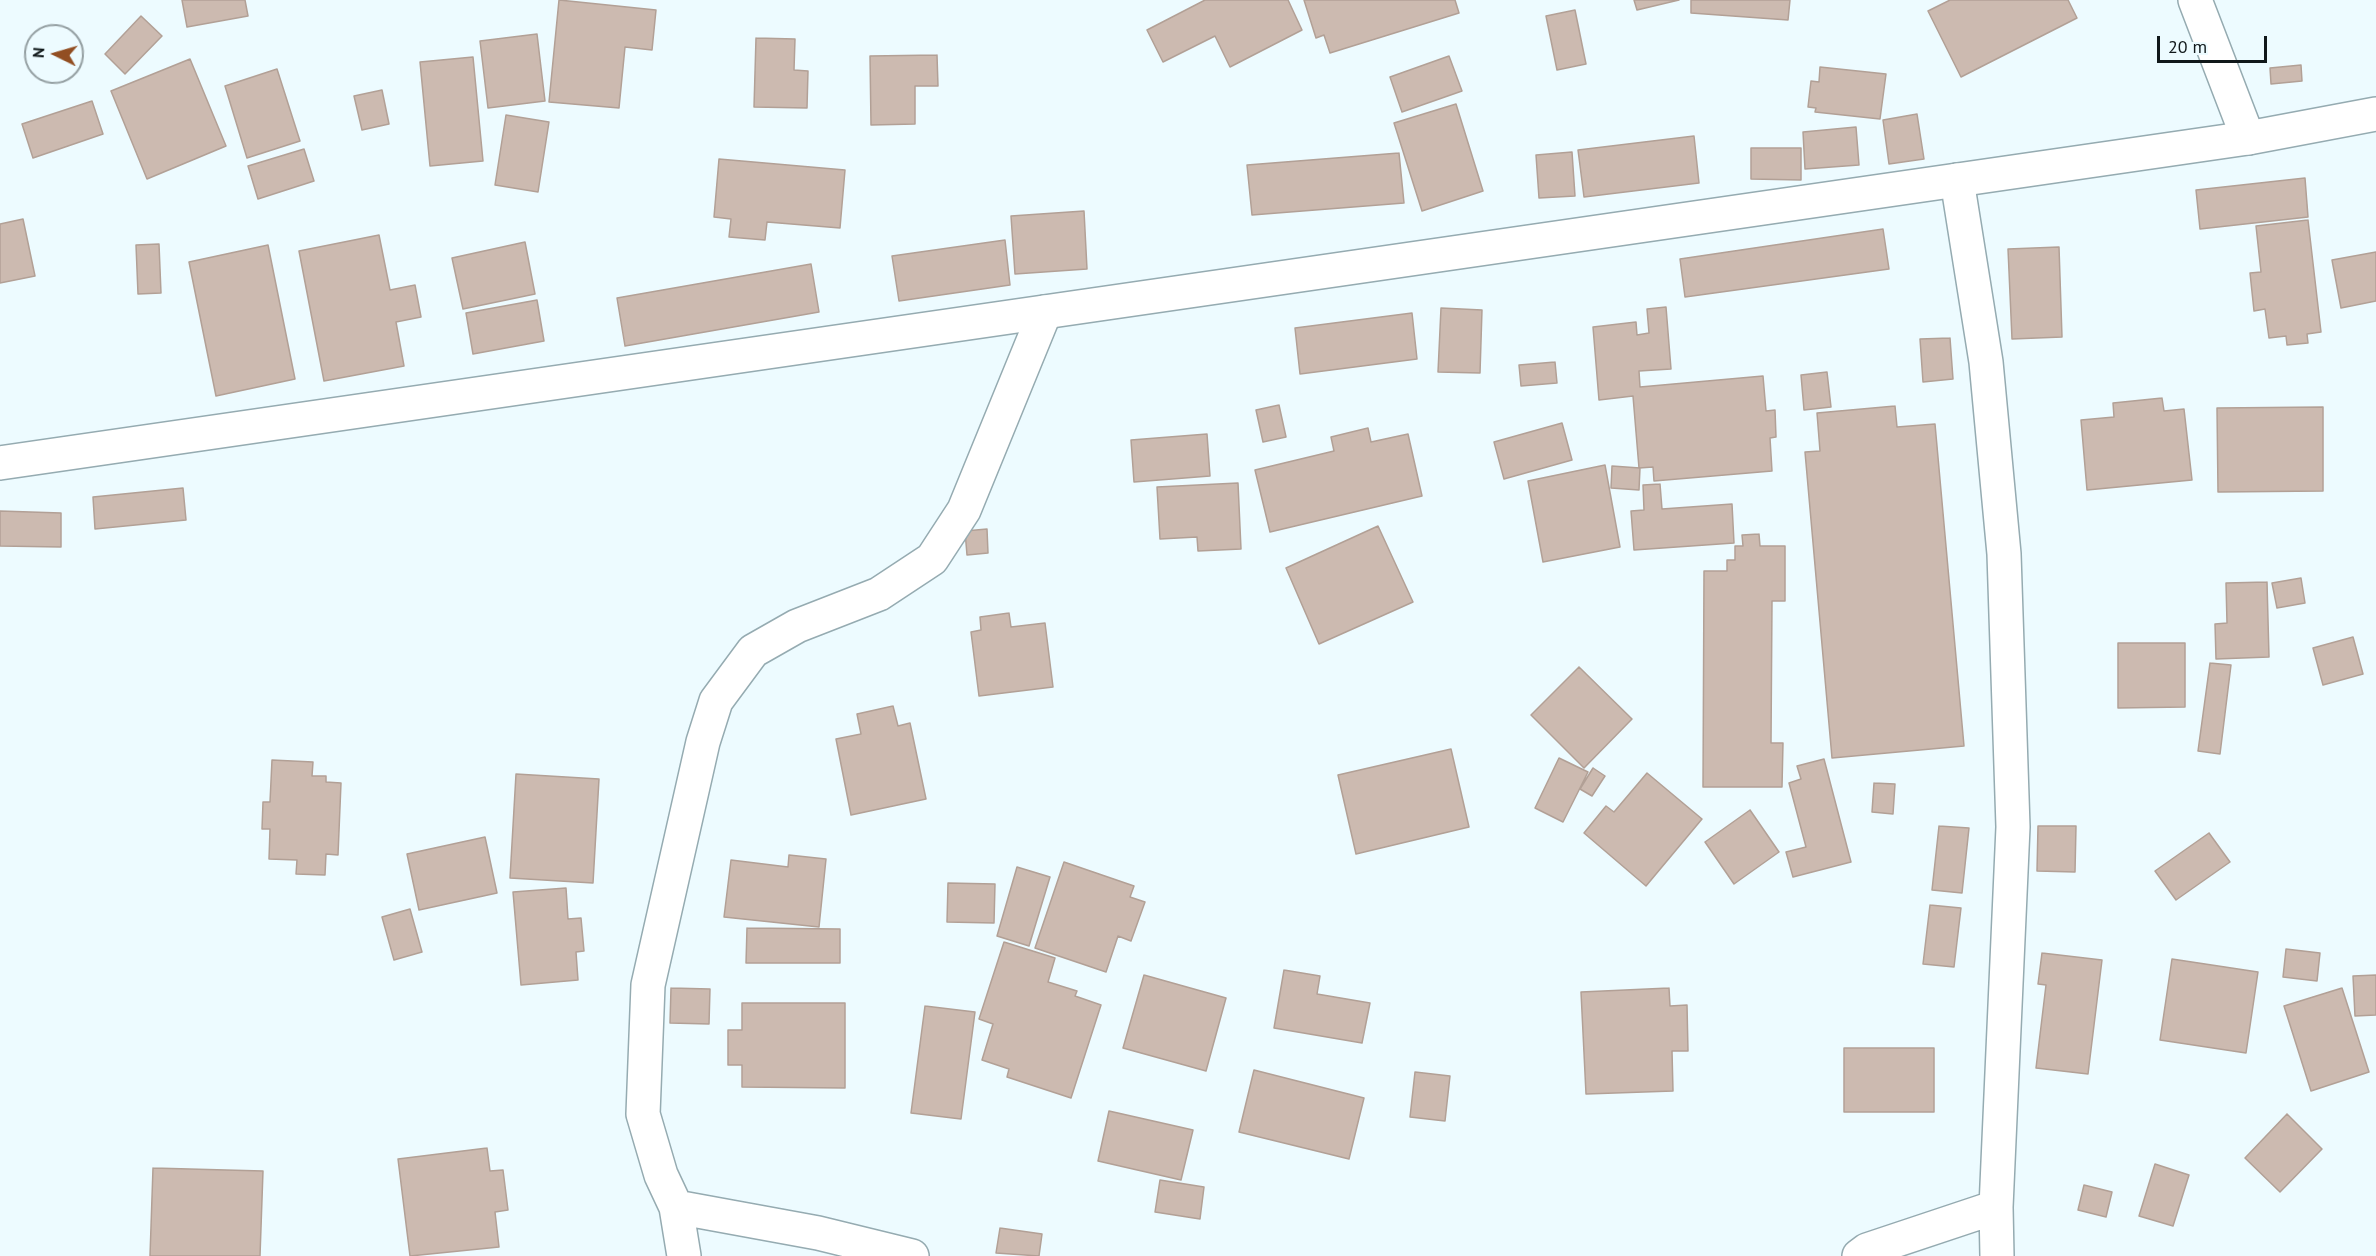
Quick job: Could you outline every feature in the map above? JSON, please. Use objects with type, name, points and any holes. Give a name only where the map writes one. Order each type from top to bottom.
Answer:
[{"type":"street","points":[[2195,0],[2248,138]]},
{"type":"street","points":[[0,463],[2248,138],[2376,114]]},
{"type":"street","points":[[1957,180],[1986,362],[2005,566],[2013,826],[1996,1207],[1997,1256]]},
{"type":"street","points":[[684,1256],[676,1207],[661,1174],[643,1114],[648,985],[703,742],[716,701],[753,651],[797,626],[879,594],[932,560],[964,510],[1045,312]]},
{"type":"street","points":[[676,1207],[818,1233],[912,1256]]},
{"type":"street","points":[[1859,1256],[1867,1250],[1996,1207]]},
{"type":"building","points":[[182,0],[245,0],[248,16],[187,27]]},
{"type":"building","points":[[559,0],[656,10],[652,50],[625,47],[619,108],[549,102]]},
{"type":"building","points":[[1205,0],[1288,0],[1302,30],[1230,67],[1215,36],[1163,62],[1147,30]]},
{"type":"building","points":[[1304,0],[1455,0],[1459,13],[1330,53],[1324,35],[1316,38]]},
{"type":"building","points":[[1634,0],[1679,0],[1637,10]]},
{"type":"building","points":[[1691,0],[1790,0],[1788,20],[1691,13]]},
{"type":"building","points":[[1950,0],[2068,0],[2077,18],[1961,77],[1928,11]]},
{"type":"building","points":[[1575,10],[1586,64],[1557,70],[1546,16]]},
{"type":"building","points":[[141,16],[162,36],[125,74],[105,54]]},
{"type":"building","points":[[537,34],[545,101],[488,108],[480,41]]},
{"type":"building","points":[[756,38],[795,39],[794,70],[808,71],[807,108],[754,107]]},
{"type":"building","points":[[937,55],[938,86],[915,86],[915,124],[871,125],[870,56]]},
{"type":"building","points":[[1449,56],[1462,91],[1402,112],[1390,77]]},
{"type":"building","points":[[473,57],[483,161],[430,166],[420,62]]},
{"type":"building","points":[[190,59],[226,146],[147,179],[111,91]]},
{"type":"building","points":[[2301,65],[2302,81],[2271,84],[2270,68]]},
{"type":"building","points":[[1820,67],[1886,74],[1880,119],[1815,112],[1816,108],[1808,107],[1811,81],[1819,82]]},
{"type":"building","points":[[277,69],[300,141],[247,158],[225,86]]},
{"type":"building","points":[[382,90],[389,124],[362,130],[354,96]]},
{"type":"building","points":[[92,101],[103,134],[33,158],[22,124]]},
{"type":"building","points":[[1456,104],[1483,191],[1422,211],[1394,123]]},
{"type":"building","points":[[1917,114],[1924,159],[1889,164],[1883,120]]},
{"type":"building","points":[[506,115],[549,122],[538,192],[495,185]]},
{"type":"building","points":[[1856,127],[1859,165],[1805,169],[1803,132]]},
{"type":"building","points":[[1694,136],[1699,183],[1584,197],[1578,150]]},
{"type":"building","points":[[1751,148],[1801,148],[1801,180],[1751,179]]},
{"type":"building","points":[[304,149],[314,181],[258,199],[248,166]]},
{"type":"building","points":[[1572,152],[1575,196],[1539,198],[1536,155]]},
{"type":"building","points":[[1399,153],[1404,203],[1252,215],[1247,165]]},
{"type":"building","points":[[719,159],[845,170],[840,228],[767,222],[765,240],[729,237],[731,219],[714,217]]},
{"type":"building","points":[[2305,178],[2308,217],[2200,229],[2196,190]]},
{"type":"building","points":[[1084,211],[1087,269],[1015,274],[1011,216]]},
{"type":"building","points":[[23,219],[35,276],[0,283],[0,224]]},
{"type":"building","points":[[2308,220],[2321,332],[2307,334],[2308,343],[2287,345],[2286,336],[2269,338],[2265,309],[2254,311],[2250,273],[2261,272],[2256,226]]},
{"type":"building","points":[[1883,229],[1889,269],[1685,297],[1680,259]]},
{"type":"building","points":[[379,235],[390,290],[415,285],[421,317],[396,322],[404,366],[324,381],[299,251]]},
{"type":"building","points":[[1005,240],[1010,285],[899,301],[892,256]]},
{"type":"building","points":[[525,242],[535,294],[463,309],[452,258]]},
{"type":"building","points":[[159,244],[161,293],[138,294],[136,245]]},
{"type":"building","points":[[268,245],[295,379],[216,396],[189,262]]},
{"type":"building","points":[[2059,247],[2062,337],[2012,339],[2008,249]]},
{"type":"building","points":[[2376,252],[2376,301],[2341,308],[2332,260]]},
{"type":"building","points":[[811,264],[819,312],[625,346],[617,298]]},
{"type":"building","points":[[537,300],[544,341],[473,354],[466,313]]},
{"type":"building","points":[[1666,307],[1671,369],[1639,371],[1640,387],[1763,376],[1766,411],[1775,410],[1776,437],[1770,438],[1772,471],[1654,481],[1653,467],[1639,468],[1633,396],[1599,400],[1593,327],[1636,322],[1637,335],[1649,333],[1647,309]]},
{"type":"building","points":[[1441,308],[1482,310],[1480,373],[1438,372]]},
{"type":"building","points":[[1412,313],[1417,359],[1300,374],[1295,328]]},
{"type":"building","points":[[1950,338],[1953,379],[1923,382],[1920,339]]},
{"type":"building","points":[[1555,362],[1557,383],[1521,386],[1519,365]]},
{"type":"building","points":[[1827,372],[1831,407],[1804,410],[1801,375]]},
{"type":"building","points":[[2162,398],[2164,411],[2184,409],[2192,480],[2087,490],[2081,420],[2114,417],[2113,403]]},
{"type":"building","points":[[1279,405],[1286,437],[1263,442],[1256,410]]},
{"type":"building","points":[[1895,406],[1897,427],[1935,424],[1964,746],[1832,758],[1805,452],[1820,451],[1817,413]]},
{"type":"building","points":[[2323,407],[2323,491],[2218,492],[2217,408]]},
{"type":"building","points":[[1562,423],[1572,460],[1504,479],[1494,442]]},
{"type":"building","points":[[1368,428],[1371,442],[1408,434],[1422,496],[1270,532],[1255,470],[1334,451],[1331,437]]},
{"type":"building","points":[[1207,434],[1210,476],[1134,482],[1131,440]]},
{"type":"building","points":[[1605,465],[1620,547],[1543,562],[1528,481]]},
{"type":"building","points":[[1612,466],[1640,468],[1639,490],[1611,488]]},
{"type":"building","points":[[1238,483],[1241,549],[1198,551],[1197,537],[1160,539],[1157,487]]},
{"type":"building","points":[[1660,484],[1662,509],[1732,504],[1734,543],[1634,550],[1631,511],[1644,510],[1643,485]]},
{"type":"building","points":[[183,488],[186,520],[95,529],[93,497]]},
{"type":"building","points":[[0,511],[61,513],[61,547],[0,546]]},
{"type":"building","points":[[1378,526],[1413,602],[1319,644],[1286,568]]},
{"type":"building","points":[[987,529],[988,553],[967,555],[965,531]]},
{"type":"building","points":[[1759,534],[1760,546],[1785,546],[1785,601],[1772,601],[1771,743],[1783,743],[1782,787],[1703,787],[1704,571],[1727,571],[1727,560],[1735,560],[1735,546],[1743,546],[1742,535]]},
{"type":"building","points":[[2301,578],[2305,603],[2277,608],[2272,583]]},
{"type":"building","points":[[2267,582],[2269,657],[2216,659],[2215,624],[2227,623],[2226,583]]},
{"type":"building","points":[[1009,613],[1011,627],[1045,623],[1053,687],[979,696],[971,632],[981,630],[980,617]]},
{"type":"building","points":[[2353,637],[2363,674],[2323,685],[2313,648]]},
{"type":"building","points":[[2118,643],[2185,643],[2185,707],[2118,708]]},
{"type":"building","points":[[2210,663],[2231,665],[2220,754],[2198,751]]},
{"type":"building","points":[[1579,667],[1632,719],[1584,768],[1531,715]]},
{"type":"building","points":[[893,706],[898,726],[910,723],[926,799],[851,815],[836,739],[861,734],[857,714]]},
{"type":"building","points":[[1451,749],[1469,827],[1356,854],[1338,775]]},
{"type":"building","points":[[1559,758],[1588,772],[1563,822],[1535,808]]},
{"type":"building","points":[[1824,759],[1851,862],[1793,877],[1786,852],[1806,847],[1789,783],[1801,779],[1797,766]]},
{"type":"building","points":[[272,760],[313,762],[312,776],[326,776],[326,782],[341,783],[338,855],[326,854],[325,875],[296,874],[297,860],[269,859],[270,829],[262,829],[263,802],[270,802]]},
{"type":"building","points":[[1593,768],[1605,776],[1592,796],[1580,789]]},
{"type":"building","points":[[1647,773],[1702,819],[1646,886],[1584,833],[1606,806],[1614,812]]},
{"type":"building","points":[[516,774],[599,779],[593,883],[510,878]]},
{"type":"building","points":[[1874,783],[1895,784],[1893,814],[1872,812]]},
{"type":"building","points":[[1750,810],[1779,852],[1734,884],[1705,842]]},
{"type":"building","points":[[1939,826],[1969,828],[1962,893],[1932,890]]},
{"type":"building","points":[[2038,826],[2076,826],[2075,872],[2037,871]]},
{"type":"building","points":[[2209,833],[2230,862],[2176,900],[2155,871]]},
{"type":"building","points":[[485,837],[497,893],[419,910],[407,854]]},
{"type":"building","points":[[789,855],[826,859],[819,927],[724,917],[731,860],[788,867]]},
{"type":"building","points":[[1064,862],[1134,886],[1130,897],[1145,902],[1131,941],[1118,936],[1106,972],[1035,948]]},
{"type":"building","points":[[1017,867],[1050,877],[1029,946],[997,936]]},
{"type":"building","points":[[948,883],[995,884],[994,923],[947,922]]},
{"type":"building","points":[[566,888],[568,919],[581,918],[584,951],[576,952],[578,980],[521,985],[513,892]]},
{"type":"building","points":[[1930,905],[1961,908],[1954,967],[1923,964]]},
{"type":"building","points":[[410,909],[422,952],[394,960],[382,917]]},
{"type":"building","points":[[747,928],[840,929],[840,963],[746,963]]},
{"type":"building","points":[[1004,942],[1055,958],[1048,982],[1077,991],[1075,996],[1101,1005],[1071,1098],[1007,1077],[1009,1069],[982,1060],[993,1024],[979,1019]]},
{"type":"building","points":[[2286,949],[2320,953],[2317,981],[2283,977]]},
{"type":"building","points":[[2042,953],[2102,960],[2088,1074],[2036,1068],[2046,985],[2038,984]]},
{"type":"building","points":[[2172,959],[2258,972],[2246,1053],[2160,1040]]},
{"type":"building","points":[[1284,970],[1320,976],[1317,994],[1370,1003],[1362,1043],[1274,1028]]},
{"type":"building","points":[[1144,975],[1226,998],[1206,1071],[1123,1048]]},
{"type":"building","points":[[2376,975],[2376,1015],[2355,1016],[2353,976]]},
{"type":"building","points":[[671,988],[710,989],[709,1024],[670,1023]]},
{"type":"building","points":[[1669,988],[1670,1006],[1687,1005],[1688,1051],[1672,1051],[1673,1091],[1586,1094],[1581,992]]},
{"type":"building","points":[[2342,988],[2369,1072],[2311,1091],[2284,1006]]},
{"type":"building","points":[[742,1003],[845,1003],[845,1088],[742,1087],[742,1065],[728,1065],[728,1030],[742,1030]]},
{"type":"building","points":[[925,1006],[975,1012],[961,1119],[911,1113]]},
{"type":"building","points":[[1844,1048],[1934,1048],[1934,1112],[1844,1112]]},
{"type":"building","points":[[1254,1070],[1364,1098],[1349,1159],[1239,1132]]},
{"type":"building","points":[[1415,1072],[1450,1076],[1445,1121],[1410,1117]]},
{"type":"building","points":[[1109,1111],[1193,1130],[1181,1180],[1098,1161]]},
{"type":"building","points":[[2287,1114],[2322,1149],[2280,1192],[2245,1158]]},
{"type":"building","points":[[487,1148],[490,1171],[503,1170],[508,1210],[495,1212],[499,1247],[410,1256],[398,1159]]},
{"type":"building","points":[[2155,1164],[2189,1175],[2173,1226],[2139,1216]]},
{"type":"building","points":[[153,1168],[263,1171],[260,1256],[150,1256]]},
{"type":"building","points":[[1160,1180],[1204,1187],[1200,1219],[1155,1212]]},
{"type":"building","points":[[2084,1185],[2112,1192],[2106,1217],[2078,1210]]},
{"type":"building","points":[[1000,1228],[1042,1234],[1039,1256],[996,1253]]}]
